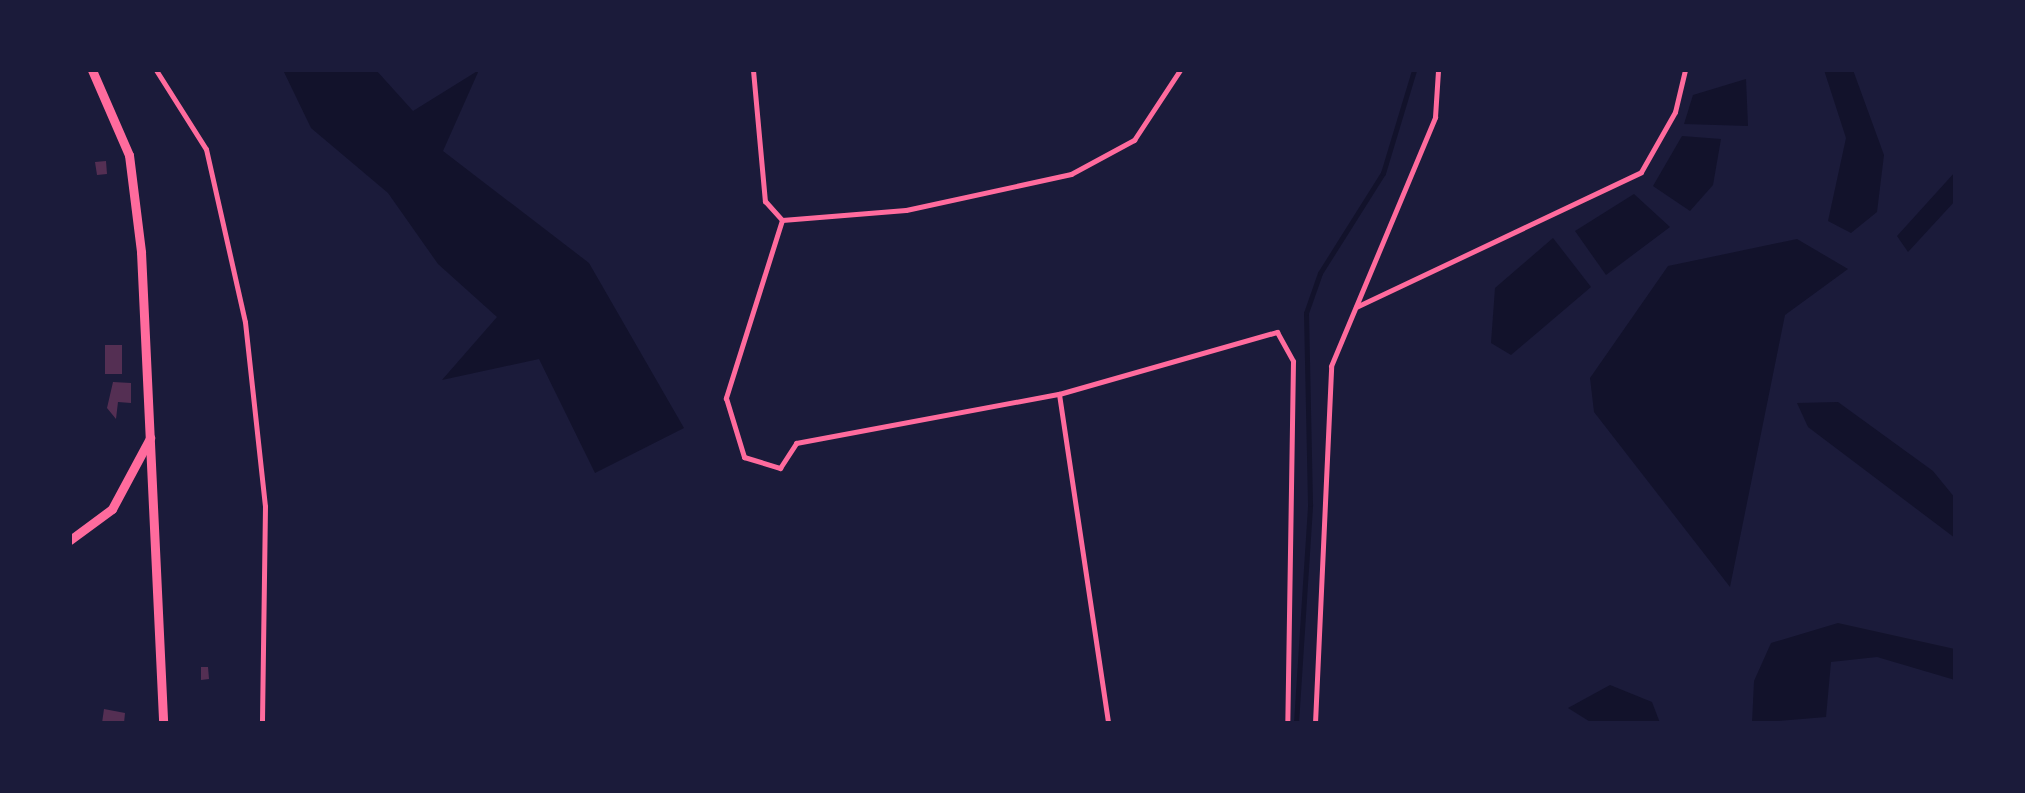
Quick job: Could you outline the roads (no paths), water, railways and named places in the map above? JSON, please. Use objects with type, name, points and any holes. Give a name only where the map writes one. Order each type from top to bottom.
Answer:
[{"type":"street","points":[[92,70],[130,155],[151,436],[163,723]]},
{"type":"street","points":[[70,540],[112,509],[151,436]]},
{"type":"lane","points":[[156,70],[206,149],[245,322],[265,506],[262,723]]},
{"type":"lane","points":[[754,70],[764,201],[782,220]]},
{"type":"lane","points":[[782,220],[906,210],[1071,174],[1134,140],[1180,70]]},
{"type":"lane","points":[[1315,723],[1331,366],[1435,117],[1438,70]]},
{"type":"lane","points":[[1356,307],[1641,172],[1661,144],[1685,70]]},
{"type":"lane","points":[[782,220],[726,398],[744,457],[780,468],[796,443],[1058,394],[1277,332],[1293,361],[1287,723]]},
{"type":"lane","points":[[1058,394],[1108,723]]},
{"type":"waterway","points":[[1296,723],[1310,504],[1306,313],[1320,273],[1383,173],[1414,70]]}]
